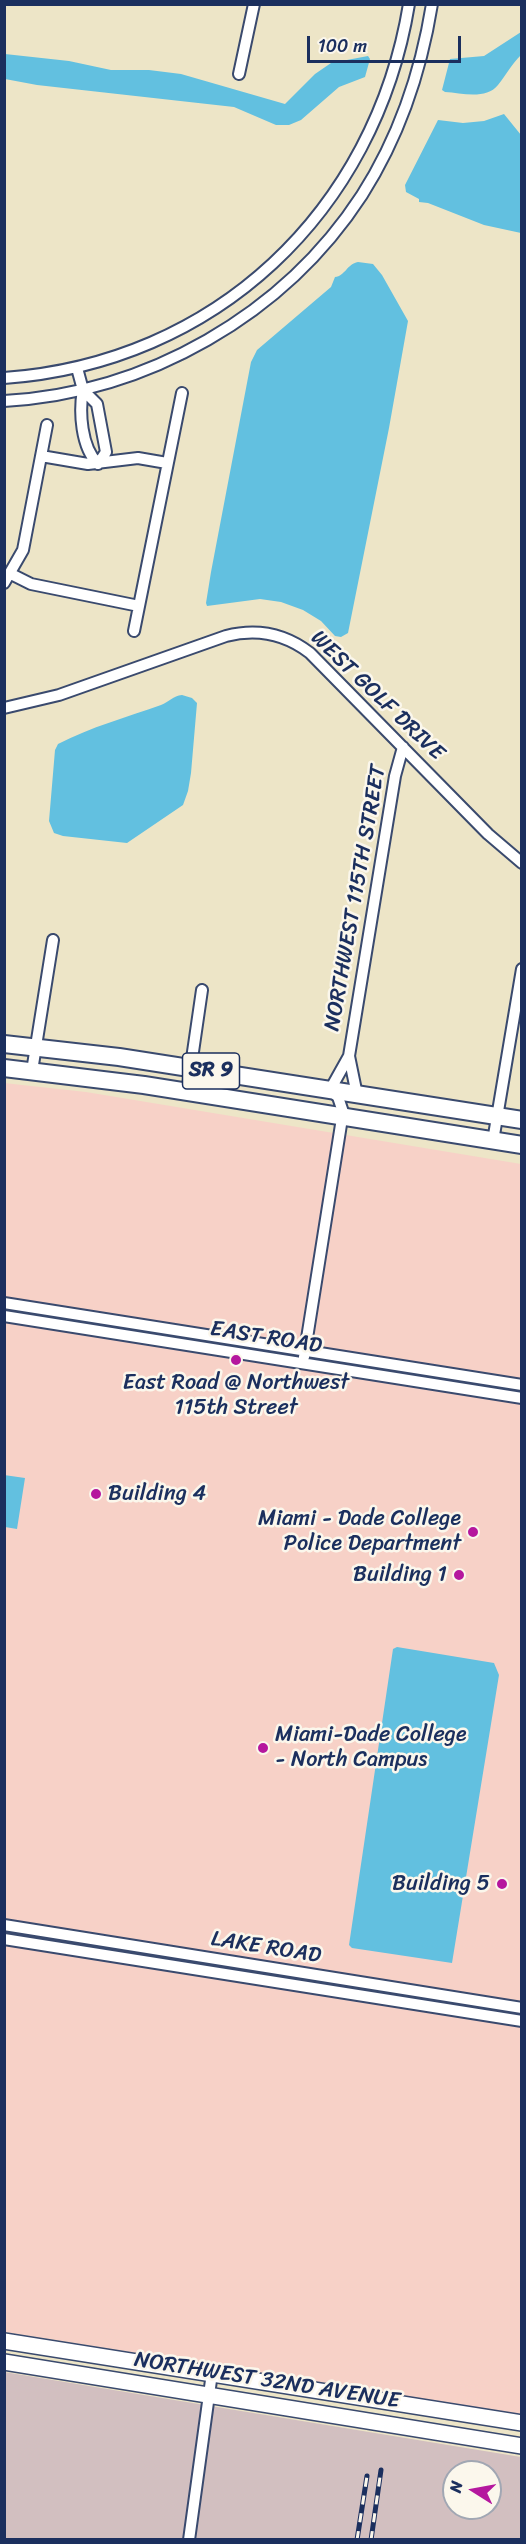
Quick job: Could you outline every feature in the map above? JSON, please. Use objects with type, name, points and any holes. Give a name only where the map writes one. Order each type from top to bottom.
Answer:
[{"type":"main road","name":"SR 9","points":[[4,1044],[191,1067],[522,1120]]},
{"type":"main road","name":"SR 9","points":[[4,1068],[109,1080],[522,1145]]},
{"type":"main road","name":"NORTHWEST 32ND AVENUE","points":[[4,2341],[522,2423]]},
{"type":"main road","name":"NORTHWEST 32ND AVENUE","points":[[4,2362],[522,2446]]},
{"type":"street","points":[[239,74],[254,4]]},
{"type":"street","points":[[4,378],[77,368],[151,343],[201,318],[255,280],[303,233],[343,181],[378,117],[396,65],[409,4]]},
{"type":"street","points":[[4,401],[84,390],[148,369],[207,340],[263,303],[310,259],[362,195],[394,136],[414,83],[432,4]]},
{"type":"street","points":[[77,368],[84,390],[97,404],[106,452],[98,464]]},
{"type":"street","points":[[84,390],[80,409],[90,455],[98,464]]},
{"type":"street","points":[[134,631],[182,393]]},
{"type":"street","points":[[47,425],[23,550],[8,578],[139,606]]},
{"type":"street","points":[[87,444],[98,445],[104,440]]},
{"type":"street","points":[[41,456],[88,464],[138,458],[167,463]]},
{"type":"street","name":"WEST GOLF DRIVE","points":[[4,708],[59,695],[219,638],[240,633],[262,632],[285,638],[310,653],[488,834],[522,863]]},
{"type":"street","name":"NORTHWEST 115TH STREET","points":[[330,1090],[349,1056],[395,776],[403,747]]},
{"type":"street","points":[[32,1071],[53,940]]},
{"type":"street","points":[[493,1141],[522,969]]},
{"type":"street","points":[[187,1093],[202,990]]},
{"type":"street","name":"NORTHWEST 115TH STREET","points":[[349,1056],[357,1095]]},
{"type":"street","points":[[303,1363],[342,1118],[341,1103],[330,1090]]},
{"type":"street","name":"EAST ROAD","points":[[4,1303],[522,1385]]},
{"type":"street","name":"EAST ROAD","points":[[4,1316],[522,1398]]},
{"type":"street","name":"LAKE ROAD","points":[[4,1925],[522,2008]]},
{"type":"street","name":"LAKE ROAD","points":[[4,1939],[522,2021]]},
{"type":"street","points":[[189,2540],[212,2373]]},
{"type":"shaded area","name":"Miami-Dade College - North Campus","points":[[4,1083],[86,1092],[521,1164],[521,2414],[5,2332]]},
{"type":"shaded area","points":[[4,2372],[521,2457],[521,2539],[5,2539]]},
{"type":"water","points":[[521,32],[521,55],[493,90],[473,94],[442,90],[450,59],[484,56]]},
{"type":"water","points":[[5,54],[69,61],[111,70],[149,70],[181,74],[285,104],[315,74],[331,63],[368,56],[370,59],[365,77],[339,87],[301,120],[289,125],[276,125],[234,107],[37,85],[5,79]]},
{"type":"water","points":[[504,114],[521,135],[521,233],[484,225],[428,203],[419,202],[419,199],[406,192],[405,185],[438,120],[463,123],[484,121]]},
{"type":"water","points":[[358,262],[373,264],[382,275],[408,321],[348,633],[341,637],[335,636],[321,621],[303,610],[281,602],[260,599],[207,606],[211,572],[251,362],[257,350],[331,287],[335,277]]},
{"type":"water","points":[[182,695],[192,698],[197,703],[191,773],[183,805],[127,843],[54,833],[49,821],[55,750],[58,744],[96,727],[161,705]]},
{"type":"water","points":[[4,1475],[25,1478],[17,1529],[5,1527]]},
{"type":"water","points":[[397,1647],[494,1663],[499,1675],[452,1963],[352,1948],[349,1945],[393,1649]]},
{"type":"railway","points":[[371,2540],[381,2470]]},
{"type":"railway","points":[[357,2540],[367,2476]]},
{"type":"place","name":"East Road @ Northwest 115th Street","points":[[236,1360]]},
{"type":"place","name":"Building 4","points":[[96,1494]]},
{"type":"place","name":"Miami - Dade College Police Department","points":[[473,1532]]},
{"type":"place","name":"Building 1","points":[[459,1575]]},
{"type":"place","name":"Miami-Dade College - North Campus","points":[[263,1748]]},
{"type":"place","name":"Building 5","points":[[502,1884]]}]
